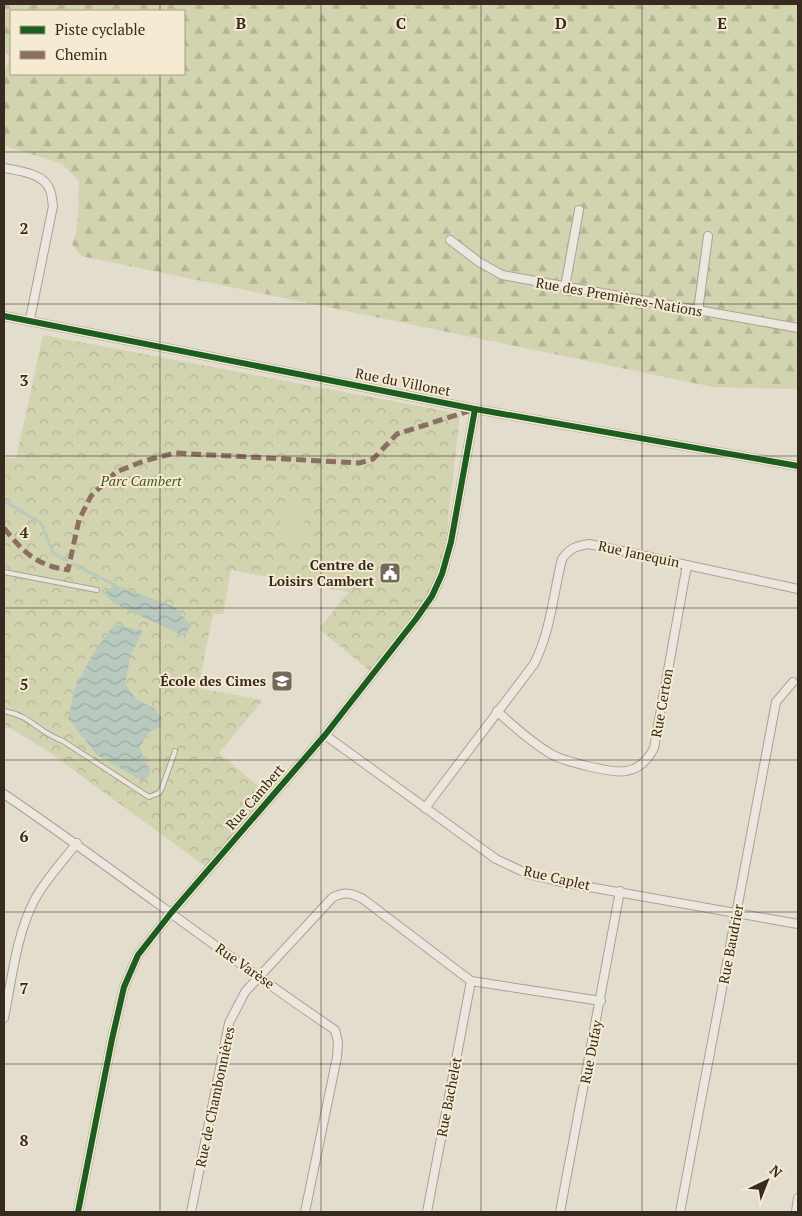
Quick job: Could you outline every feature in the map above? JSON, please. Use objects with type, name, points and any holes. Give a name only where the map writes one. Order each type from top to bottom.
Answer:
[{"type":"street","points":[[4,168],[27,173],[42,180],[50,189],[53,206],[30,319]]},
{"type":"street","points":[[564,287],[579,210]]},
{"type":"street","points":[[698,311],[708,236]]},
{"type":"street","name":"Rue des Premières-Nations","points":[[450,240],[502,275],[798,328]]},
{"type":"street","name":"Rue du Villonet","points":[[4,316],[30,319],[227,361],[474,409],[798,466]]},
{"type":"street","name":"Rue Cambert","points":[[78,1212],[124,987],[138,955],[171,913],[325,735],[432,596],[442,574],[451,542],[474,409]]},
{"type":"street","name":"Rue Janequin","points":[[424,808],[534,664],[543,646],[562,559],[576,546],[590,544],[798,589]]},
{"type":"street","name":"Rue Certon","points":[[497,710],[522,734],[553,755],[571,762],[624,772],[636,768],[645,762],[654,748],[687,565]]},
{"type":"street","name":"Rue Baudrier","points":[[680,1212],[738,913],[776,702],[793,682]]},
{"type":"street","name":"Rue Caplet","points":[[325,735],[496,859],[528,874],[798,924]]},
{"type":"street","name":"Rue Varèse","points":[[4,794],[76,843],[259,978],[335,1030],[338,1042],[337,1057],[305,1212]]},
{"type":"street","points":[[4,1018],[21,934],[27,915],[36,897],[76,843]]},
{"type":"street","name":"Rue Dufay","points":[[560,1212],[601,1001],[620,891]]},
{"type":"street","name":"Rue de Chambonnières","points":[[191,1212],[229,1023],[237,1004],[332,898],[346,893],[363,899],[471,981],[601,1001]]},
{"type":"street","name":"Rue Bachelet","points":[[427,1212],[471,981]]},
{"type":"street","points":[[796,1212],[798,1198]]},
{"type":"lane","points":[[4,572],[97,590]]},
{"type":"lane","points":[[4,711],[19,714],[33,723],[47,736],[63,741],[149,797],[159,793],[162,788],[175,751]]},
{"type":"green space","points":[[4,4],[798,4],[798,389],[713,387],[81,256],[72,244],[75,238],[77,223],[79,181],[61,163],[4,146],[4,70],[10,58],[4,49]]},
{"type":"green space","name":"Parc Cambert","points":[[43,335],[460,414],[444,557],[433,590],[372,673],[319,629],[349,592],[231,570],[223,614],[213,614],[198,688],[263,700],[219,753],[270,796],[209,869],[46,750],[10,728],[4,727],[4,457],[16,459]]},
{"type":"green space","points":[[286,497],[308,503],[300,540],[277,534]]},
{"type":"water","points":[[115,585],[175,607],[191,626],[184,636],[113,603],[104,593]]},
{"type":"water","points":[[115,624],[143,631],[131,654],[125,684],[136,699],[155,709],[162,718],[159,727],[149,732],[140,746],[143,758],[150,770],[148,777],[141,780],[97,755],[68,718],[76,685],[96,649]]},
{"type":"waterway","points":[[4,501],[41,523],[53,553],[67,561]]},
{"type":"waterway","points":[[73,564],[115,585]]},
{"type":"marked path","points":[[4,528],[24,551],[31,556],[47,565],[68,570],[79,520],[91,496],[116,472],[144,461],[175,453],[359,463],[373,459],[397,434],[472,410]]},
{"type":"cycle path","points":[[4,316],[475,409],[798,466]]},
{"type":"cycle path","points":[[78,1212],[124,987],[138,955],[171,913],[325,735],[432,596],[442,574],[451,542],[475,409]]},
{"type":"place","name":"Centre de Loisirs Cambert","points":[[390,573]]},
{"type":"place","name":"École des Cimes","points":[[282,681]]}]
